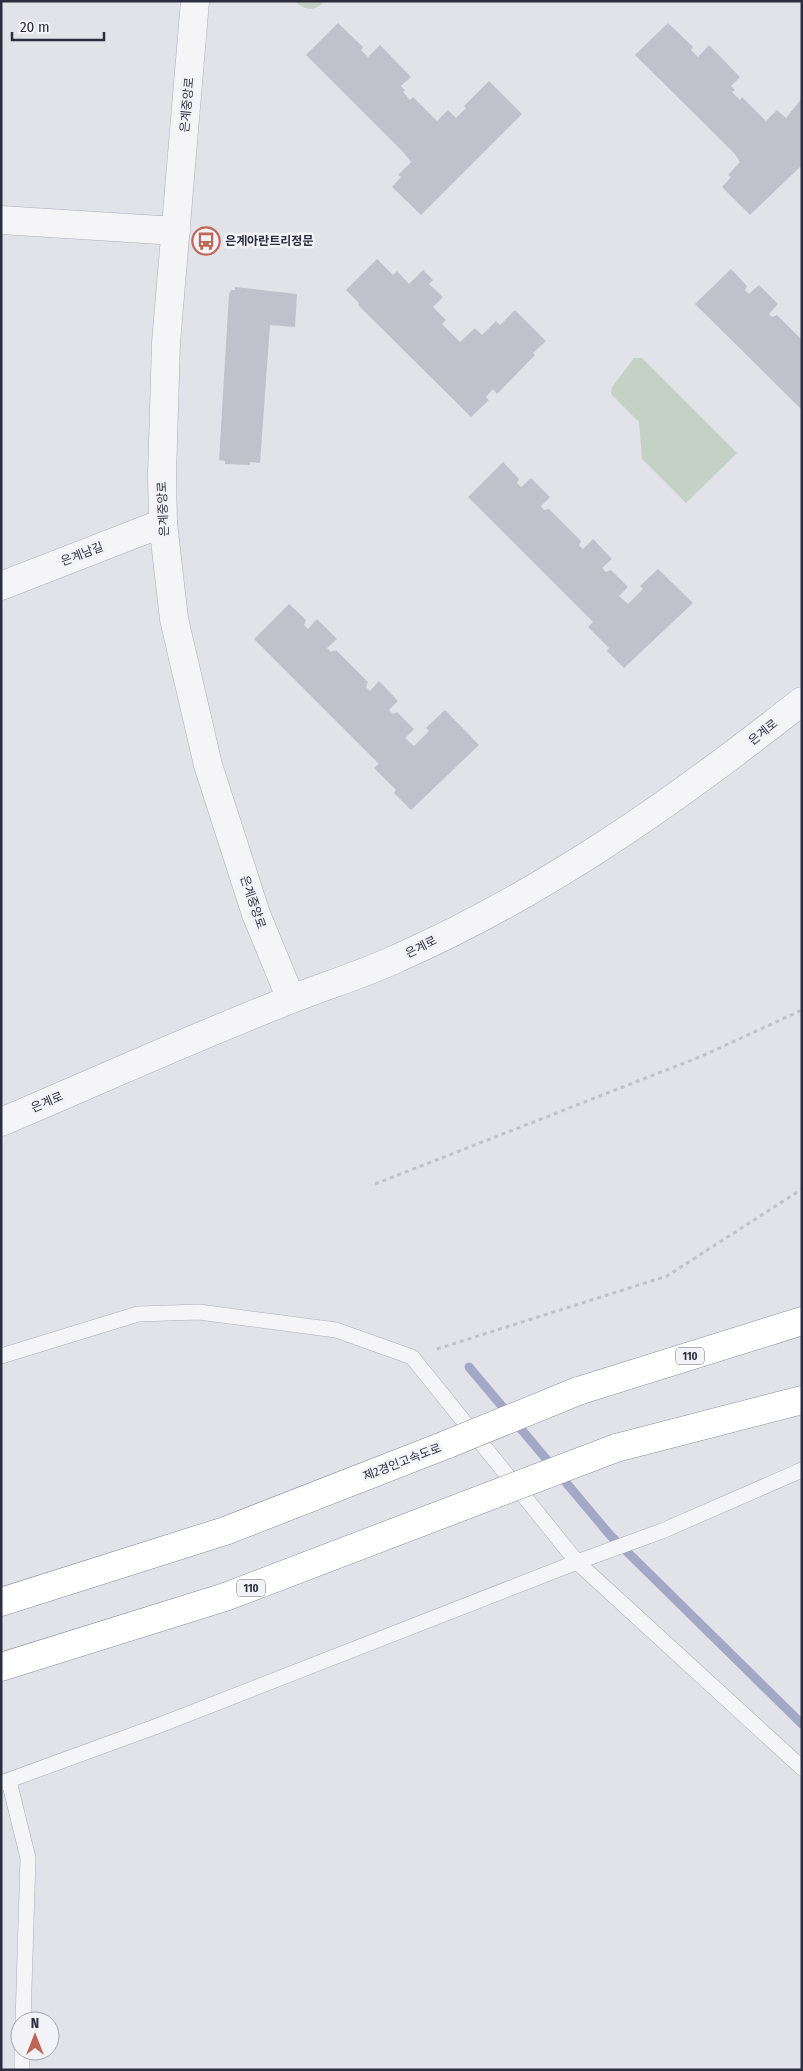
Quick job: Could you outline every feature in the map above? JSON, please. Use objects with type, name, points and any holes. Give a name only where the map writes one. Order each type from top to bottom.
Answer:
[{"type":"highway","name":"제2경인고속도로","points":[[1,1602],[225,1531],[448,1444],[578,1390],[802,1321]]},
{"type":"highway","name":"110","points":[[1,1667],[225,1597],[616,1448],[802,1400]]},
{"type":"street","name":"은계중앙로","points":[[195,1],[166,343],[162,474],[163,523],[174,619],[208,765],[256,914],[291,999]]},
{"type":"street","points":[[1,220],[176,230]]},
{"type":"street","name":"은계남길","points":[[1,586],[163,523]]},
{"type":"street","name":"은계로","points":[[1,1122],[291,999],[398,958],[491,912],[591,855],[670,802],[802,701]]},
{"type":"lane","points":[[1,1356],[138,1314],[199,1312],[336,1330],[412,1357],[577,1562],[802,1768]]},
{"type":"lane","points":[[23,2011],[28,1858],[5,1782],[160,1725],[577,1562],[662,1531],[802,1470]]},
{"type":"path","points":[[376,1184],[702,1056],[802,1010]]},
{"type":"path","points":[[412,1357],[668,1276],[802,1189]]},
{"type":"green space","points":[[295,1],[324,1],[321,5],[310,9],[302,7]]},
{"type":"green space","points":[[634,358],[642,358],[737,453],[686,503],[642,459],[639,422],[611,394],[612,387]]},
{"type":"building","points":[[338,23],[363,47],[361,50],[368,57],[380,45],[411,77],[401,86],[405,90],[403,92],[410,100],[413,97],[437,121],[448,110],[456,118],[466,108],[464,106],[489,81],[522,114],[421,215],[392,187],[401,177],[398,175],[411,162],[306,55]]},
{"type":"building","points":[[668,23],[693,47],[691,50],[698,57],[709,45],[740,77],[731,86],[735,90],[732,92],[740,100],[742,97],[766,121],[777,110],[786,118],[802,98],[802,165],[750,215],[722,187],[731,177],[728,175],[740,162],[734,153],[635,55]]},
{"type":"building","points":[[377,259],[393,275],[397,271],[409,284],[423,270],[433,280],[429,284],[443,297],[433,307],[446,320],[442,324],[460,342],[475,328],[482,335],[496,321],[500,325],[515,310],[546,341],[497,394],[493,389],[486,397],[489,400],[471,417],[358,305],[359,303],[346,290]]},
{"type":"building","points":[[731,269],[747,286],[745,290],[749,294],[759,285],[778,304],[769,314],[772,317],[777,315],[802,340],[802,410],[695,304]]},
{"type":"building","points":[[235,287],[297,294],[295,327],[270,325],[260,463],[250,462],[250,465],[225,464],[225,461],[219,460],[229,294],[231,290],[235,290]]},
{"type":"building","points":[[503,462],[519,479],[517,483],[521,487],[531,478],[550,497],[541,506],[544,510],[549,509],[581,541],[579,545],[583,549],[593,539],[612,559],[602,568],[606,572],[611,570],[628,587],[619,596],[628,604],[643,589],[640,586],[658,569],[693,603],[624,668],[607,651],[609,648],[588,627],[593,622],[468,497]]},
{"type":"building","points":[[289,604],[306,620],[304,625],[308,629],[317,619],[337,639],[327,648],[331,652],[336,650],[368,682],[366,687],[370,691],[379,681],[398,701],[389,710],[393,714],[397,712],[414,729],[405,738],[414,746],[429,731],[426,728],[445,710],[479,745],[411,810],[394,793],[396,790],[374,768],[379,764],[254,639]]},
{"type":"waterway","points":[[469,1367],[610,1535],[802,1724]]},
{"type":"place","name":"은계아란트리정문","points":[[206,241]]}]
